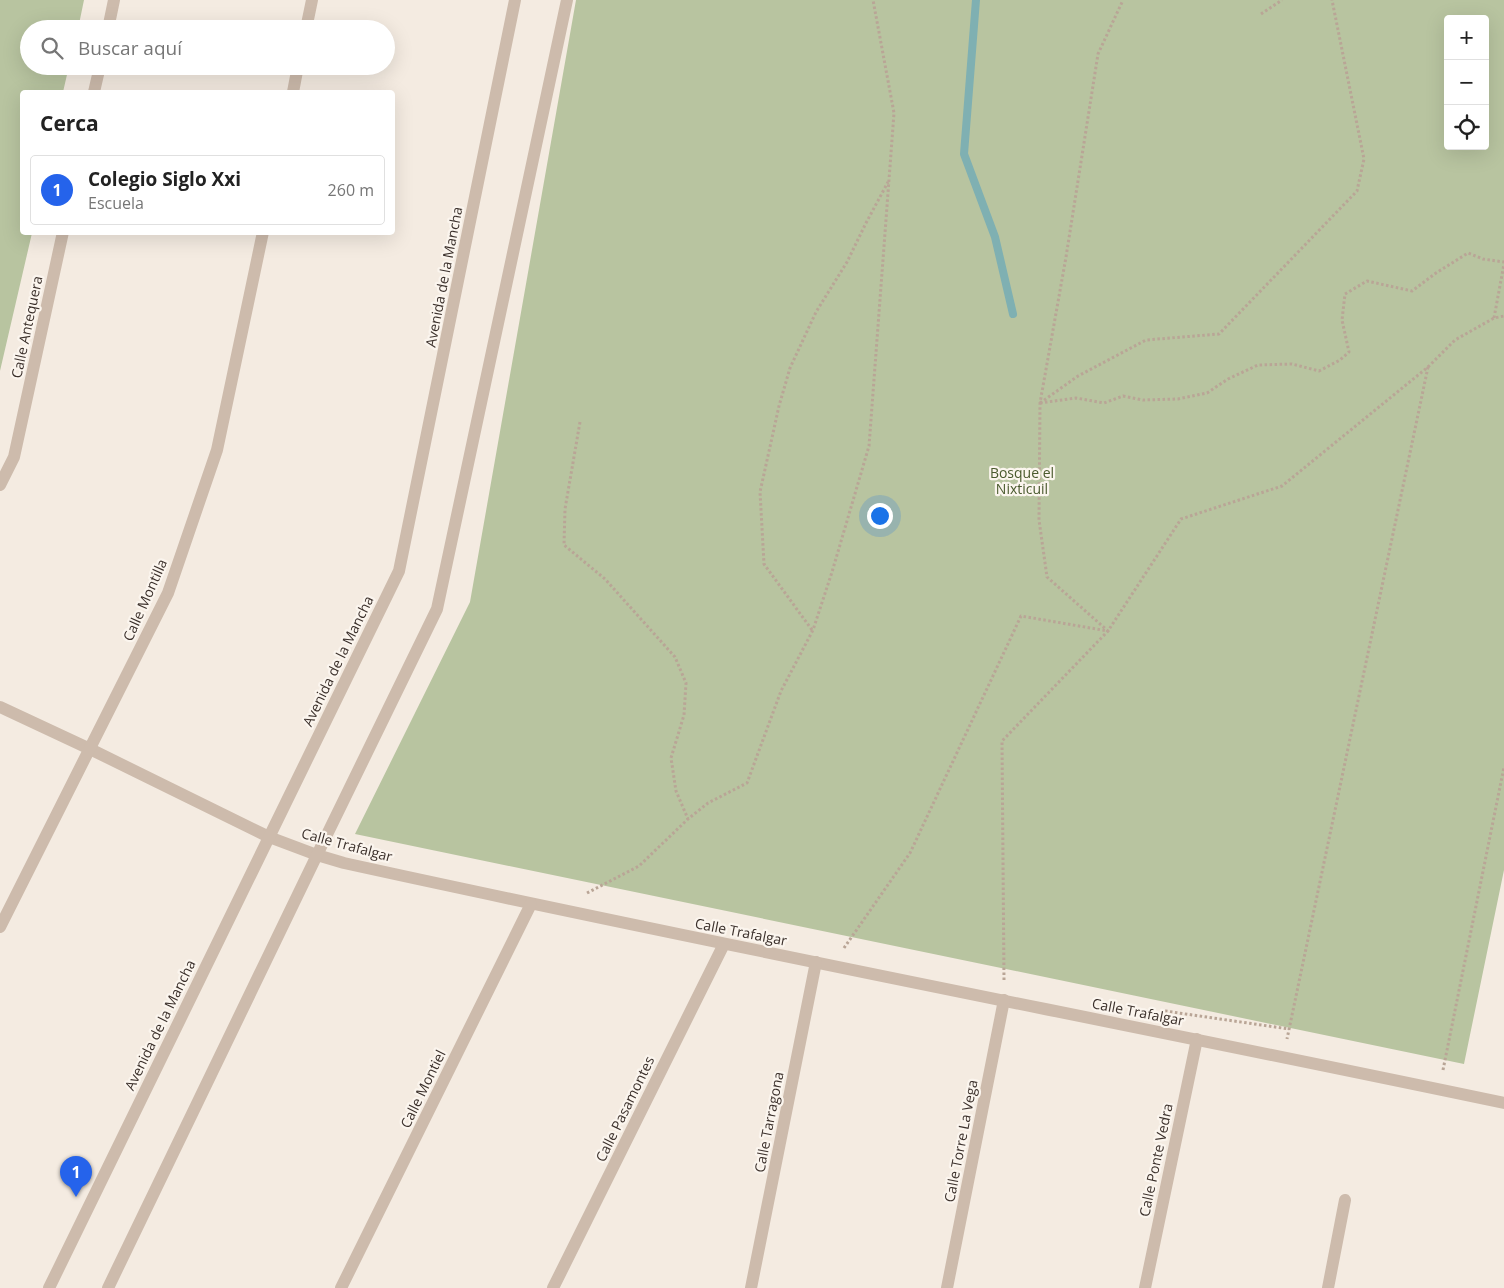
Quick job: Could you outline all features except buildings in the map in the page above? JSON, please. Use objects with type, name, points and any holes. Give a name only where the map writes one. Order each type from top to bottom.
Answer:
[{"type":"street","points":[[110,20],[114,0]]},
{"type":"street","points":[[308,20],[312,0]]},
{"type":"street","name":"Avenida de la Mancha","points":[[49,1288],[399,572],[515,0]]},
{"type":"street","points":[[108,1288],[437,609],[567,0]]},
{"type":"street","points":[[94,90],[98,75]]},
{"type":"street","points":[[293,90],[296,75]]},
{"type":"street","name":"Calle Antequera","points":[[0,485],[14,457],[62,235]]},
{"type":"street","name":"Calle Montilla","points":[[0,927],[168,593],[217,450],[262,235]]},
{"type":"street","name":"Calle Trafalgar","points":[[0,707],[269,837],[317,855],[353,865],[724,944],[1504,1103]]},
{"type":"street","name":"Calle Montiel","points":[[341,1288],[531,904]]},
{"type":"street","name":"Calle Pasamontes","points":[[553,1288],[724,944]]},
{"type":"street","name":"Calle Tarragona","points":[[751,1288],[816,962]]},
{"type":"street","name":"Calle Torre La Vega","points":[[947,1288],[1004,1000]]},
{"type":"street","name":"Calle Ponte Vedra","points":[[1145,1288],[1196,1039]]},
{"type":"street","points":[[1328,1288],[1345,1200]]},
{"type":"path","points":[[556,909],[639,866],[688,819],[708,803],[746,783],[781,691],[813,630],[869,446],[894,113],[873,0]]},
{"type":"path","points":[[1108,630],[1047,577],[1039,520],[1040,403],[1066,257],[1098,54],[1123,0]]},
{"type":"path","points":[[1261,14],[1282,0]]},
{"type":"path","points":[[1040,403],[1078,376],[1146,340],[1218,334],[1356,191],[1364,159],[1332,0]]},
{"type":"path","points":[[813,630],[764,564],[760,492],[779,406],[790,368],[816,312],[847,262],[889,181]]},
{"type":"path","points":[[1040,403],[1076,398],[1104,403],[1123,396],[1143,400],[1178,399],[1207,393],[1228,379],[1258,365],[1292,364],[1318,371],[1340,360],[1349,352],[1342,320],[1345,294],[1367,281],[1412,290],[1468,253],[1483,259],[1504,263],[1494,318]]},
{"type":"path","points":[[1004,1000],[1002,741],[1108,630],[1181,519],[1282,486],[1428,368],[1455,340],[1494,318],[1504,316]]},
{"type":"path","points":[[1284,1057],[1428,368]]},
{"type":"path","points":[[580,422],[565,509],[564,545],[605,579],[675,657],[686,683],[684,716],[671,758],[676,791],[688,819]]},
{"type":"path","points":[[844,950],[846,944],[910,853],[1021,616],[1108,630]]},
{"type":"path","points":[[1439,1089],[1504,767]]},
{"type":"path","points":[[1161,1010],[1289,1029]]},
{"type":"green space","points":[[0,0],[84,0],[80,20],[20,20],[20,75],[67,75],[63,90],[20,90],[20,235],[32,235],[0,371]]},
{"type":"green space","name":"Bosque el Nixticuil","points":[[576,0],[1504,0],[1504,870],[1464,1064],[355,834],[470,602]]},
{"type":"waterway","points":[[976,0],[964,154],[995,237],[1013,314]]},
{"type":"place","name":"Colegio Siglo Xxi","points":[[76,1197]]}]
